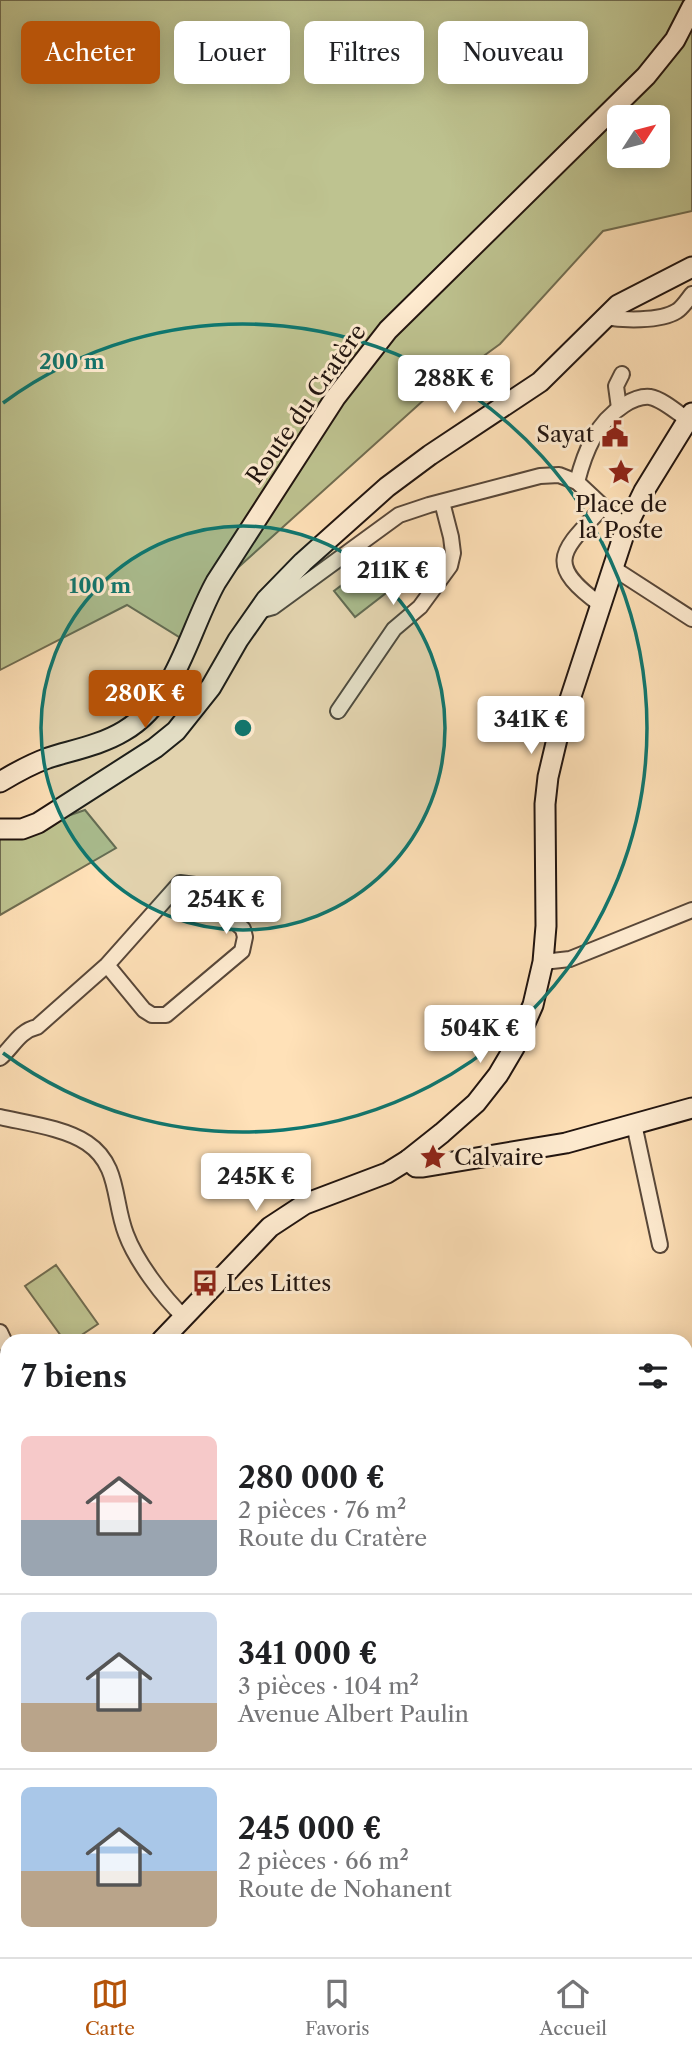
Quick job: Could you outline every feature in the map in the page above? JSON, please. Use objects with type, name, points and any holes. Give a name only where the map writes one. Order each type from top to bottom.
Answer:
[{"type":"street","name":"Route du Cratère","points":[[0,782],[35,763],[124,732],[155,704],[169,684],[216,582],[357,368],[388,330],[429,288],[646,76],[675,40],[692,7]]},
{"type":"street","points":[[0,829],[22,830],[38,823],[166,740],[198,706],[258,612],[303,562],[387,488],[430,455],[540,382],[603,317],[628,298],[692,267]]},
{"type":"street","points":[[603,317],[620,320],[656,318],[677,311],[692,294]]},
{"type":"street","points":[[619,408],[616,386],[622,374]]},
{"type":"street","points":[[168,1334],[271,1227],[287,1215],[315,1200],[381,1176],[408,1160],[465,1113],[498,1075],[527,1019],[543,962],[546,926],[545,804],[557,739],[626,528],[644,491],[690,416],[653,397],[635,399],[619,408],[596,430],[583,458],[577,482]]},
{"type":"street","points":[[258,612],[273,607],[392,519],[442,502],[540,477],[559,475],[577,482],[626,528]]},
{"type":"street","points":[[338,711],[394,629],[420,607],[450,566],[453,553],[451,537],[442,502]]},
{"type":"street","points":[[601,605],[578,588],[568,577],[564,565],[565,554],[572,542],[604,507]]},
{"type":"street","points":[[613,568],[692,619]]},
{"type":"street","points":[[0,1058],[9,1046],[29,1029],[37,1027],[107,965],[180,883],[195,885],[236,921],[243,929],[245,937],[242,951],[166,1015],[152,1015],[144,1010],[107,965]]},
{"type":"street","points":[[543,962],[570,959],[692,910]]},
{"type":"street","points":[[408,1160],[416,1167],[422,1167],[566,1143],[692,1108]]},
{"type":"street","points":[[0,1117],[74,1136],[86,1142],[103,1157],[113,1176],[122,1223],[131,1245],[166,1298],[184,1317]]},
{"type":"street","points":[[634,1124],[660,1245]]},
{"type":"green space","points":[[0,0],[692,0],[692,211],[603,231],[500,344],[426,398],[212,591],[184,640],[127,605],[0,670]]},
{"type":"green space","points":[[388,550],[408,576],[355,617],[334,591]]},
{"type":"green space","points":[[85,810],[116,848],[0,915],[0,839]]},
{"type":"green space","points":[[56,1265],[98,1324],[83,1334],[60,1334],[25,1286]]},
{"type":"place","name":"Sayat","points":[[615,434]]},
{"type":"place","name":"Place de la Poste","points":[[621,472]]},
{"type":"place","name":"Calvaire","points":[[433,1157]]},
{"type":"place","name":"Les Littes","points":[[205,1283]]}]
